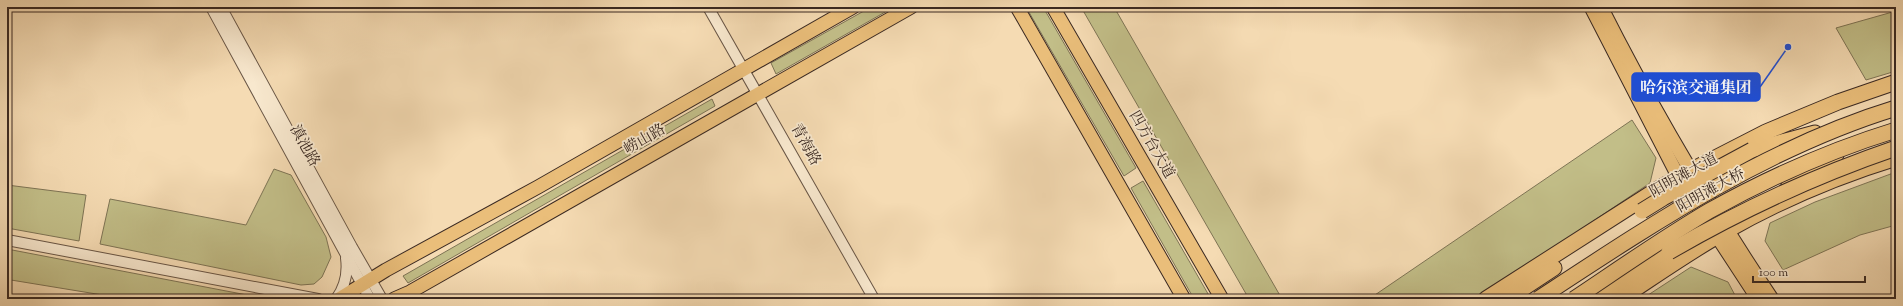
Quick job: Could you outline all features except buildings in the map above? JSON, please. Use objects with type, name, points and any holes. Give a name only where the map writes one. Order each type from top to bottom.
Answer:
[{"type":"highway","name":"阳明滩大道","points":[[1486,299],[1653,192],[1684,174],[1766,132],[1838,102],[1896,82]]},
{"type":"highway","points":[[1507,299],[1663,198],[1752,150],[1834,113],[1896,91]]},
{"type":"highway","name":"阳明滩大桥","points":[[1538,299],[1667,215],[1718,186],[1789,150],[1845,125],[1896,108]]},
{"type":"highway","points":[[1752,150],[1845,125]]},
{"type":"highway","name":"阳明滩大桥","points":[[1574,299],[1658,242],[1710,211],[1768,181],[1849,147],[1896,130]]},
{"type":"highway","points":[[1600,299],[1669,252],[1768,199],[1849,147]]},
{"type":"highway","points":[[1768,199],[1835,170],[1896,148]]},
{"type":"highway","points":[[1620,299],[1682,257],[1780,203],[1851,173],[1896,158]]},
{"type":"main road","name":"崂山路","points":[[337,299],[538,187],[853,7]]},
{"type":"main road","name":"崂山路","points":[[394,299],[410,292],[759,95],[911,7]]},
{"type":"main road","points":[[1017,7],[1184,299]]},
{"type":"main road","name":"四方台大道","points":[[1053,7],[1222,299]]},
{"type":"main road","points":[[1590,7],[1684,174],[1722,234],[1758,299]]},
{"type":"main road","points":[[1601,7],[1684,174]]},
{"type":"main road","points":[[1722,234],[1772,299]]},
{"type":"street","name":"滇池路","points":[[211,7],[346,254],[366,282]]},
{"type":"street","name":"滇池路","points":[[221,7],[366,282],[370,299]]},
{"type":"street","name":"青海路","points":[[708,7],[874,299]]},
{"type":"street","points":[[7,240],[318,299]]},
{"type":"street","points":[[337,299],[346,275],[346,254]]},
{"type":"street","points":[[366,282],[382,299]]},
{"type":"shaded area","points":[[871,7],[894,7],[776,74],[771,63]]},
{"type":"shaded area","points":[[1026,7],[1043,7],[1136,168],[1124,176]]},
{"type":"shaded area","points":[[1081,7],[1114,7],[1282,299],[1249,299]]},
{"type":"shaded area","points":[[1896,11],[1896,71],[1866,80],[1836,28]]},
{"type":"shaded area","points":[[712,99],[715,106],[408,283],[403,276]]},
{"type":"shaded area","points":[[1632,120],[1656,158],[1650,183],[1477,299],[1369,299]]},
{"type":"shaded area","points":[[274,169],[291,175],[326,237],[331,257],[322,277],[314,284],[301,285],[100,244],[110,199],[246,225]]},
{"type":"shaded area","points":[[1896,172],[1896,225],[1860,235],[1783,270],[1765,241],[1770,223],[1815,202]]},
{"type":"shaded area","points":[[1143,181],[1211,299],[1194,299],[1131,188]]},
{"type":"shaded area","points":[[7,185],[86,195],[79,241],[7,228]]},
{"type":"shaded area","points":[[7,249],[268,299],[127,299],[11,280],[7,279]]},
{"type":"shaded area","points":[[1691,267],[1728,282],[1737,299],[1642,299]]},
{"type":"place","name":"哈尔滨交通集团","points":[[1788,47]]}]
